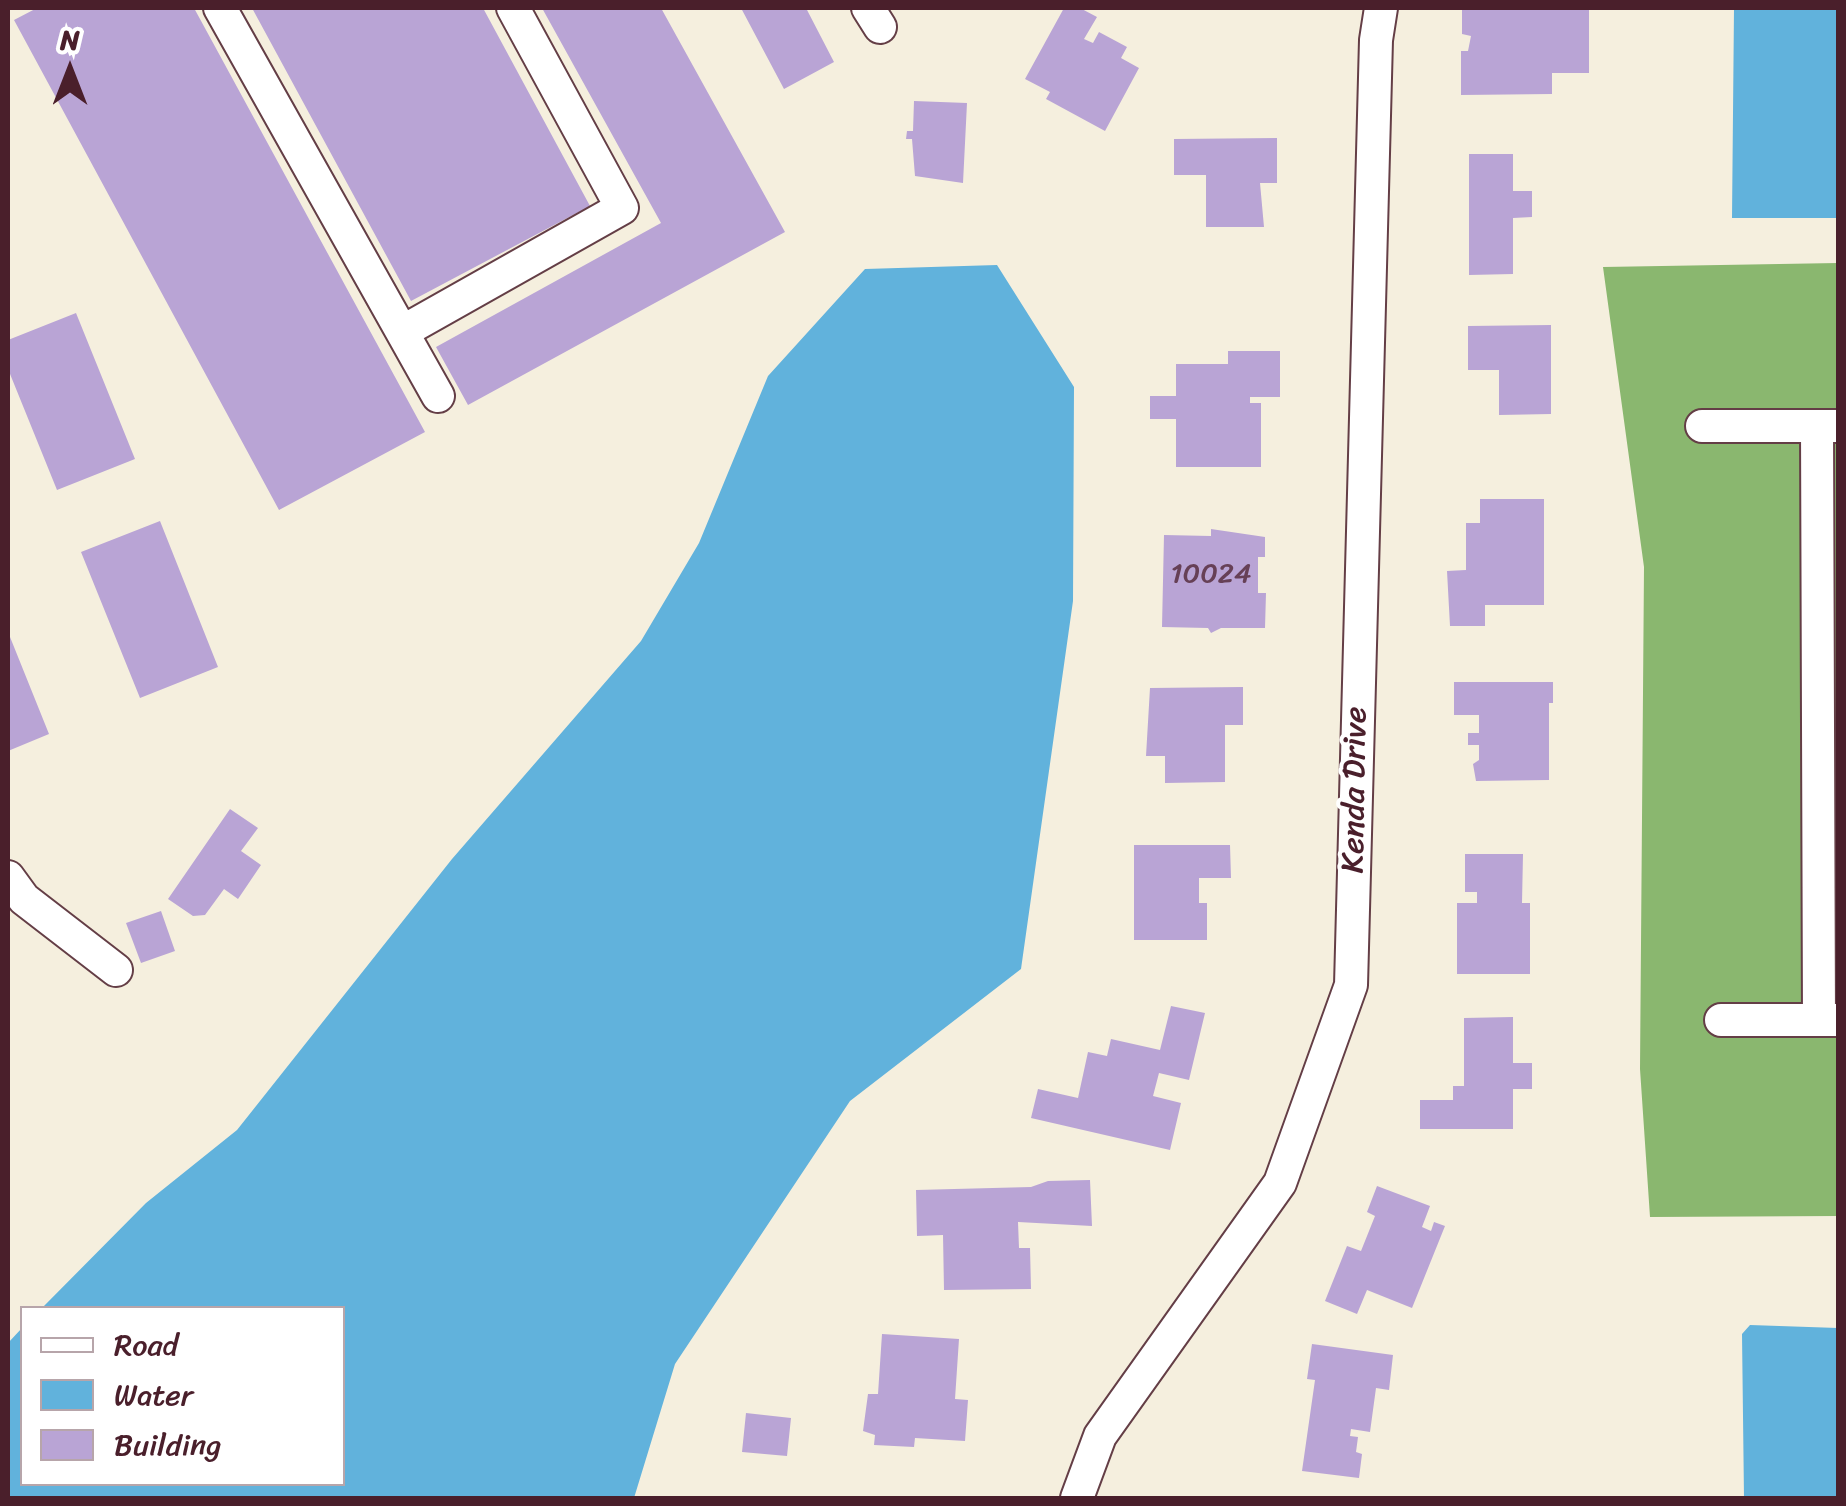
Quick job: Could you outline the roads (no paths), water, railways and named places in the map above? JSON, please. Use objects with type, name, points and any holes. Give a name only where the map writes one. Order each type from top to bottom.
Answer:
[{"type":"street","points":[[220,8],[438,396]]},
{"type":"street","points":[[402,332],[622,208],[513,8]]},
{"type":"street","name":"Kenda Drive","points":[[1077,1498],[1100,1436],[1280,1183],[1351,984],[1376,40],[1380,8]]},
{"type":"street","points":[[1702,426],[1828,426],[1829,1020],[1722,1020]]},
{"type":"street","points":[[8,877],[24,899],[116,970]]},
{"type":"water","points":[[1734,8],[1838,8],[1838,218],[1732,218]]},
{"type":"water","points":[[997,265],[1074,387],[1073,601],[1021,969],[850,1101],[675,1364],[634,1498],[8,1498],[8,1343],[20,1330],[20,1486],[345,1486],[345,1306],[44,1306],[146,1203],[237,1130],[452,859],[641,641],[699,543],[768,376],[865,269]]},
{"type":"water","points":[[1750,1325],[1838,1328],[1838,1498],[1744,1498],[1742,1334]]}]
